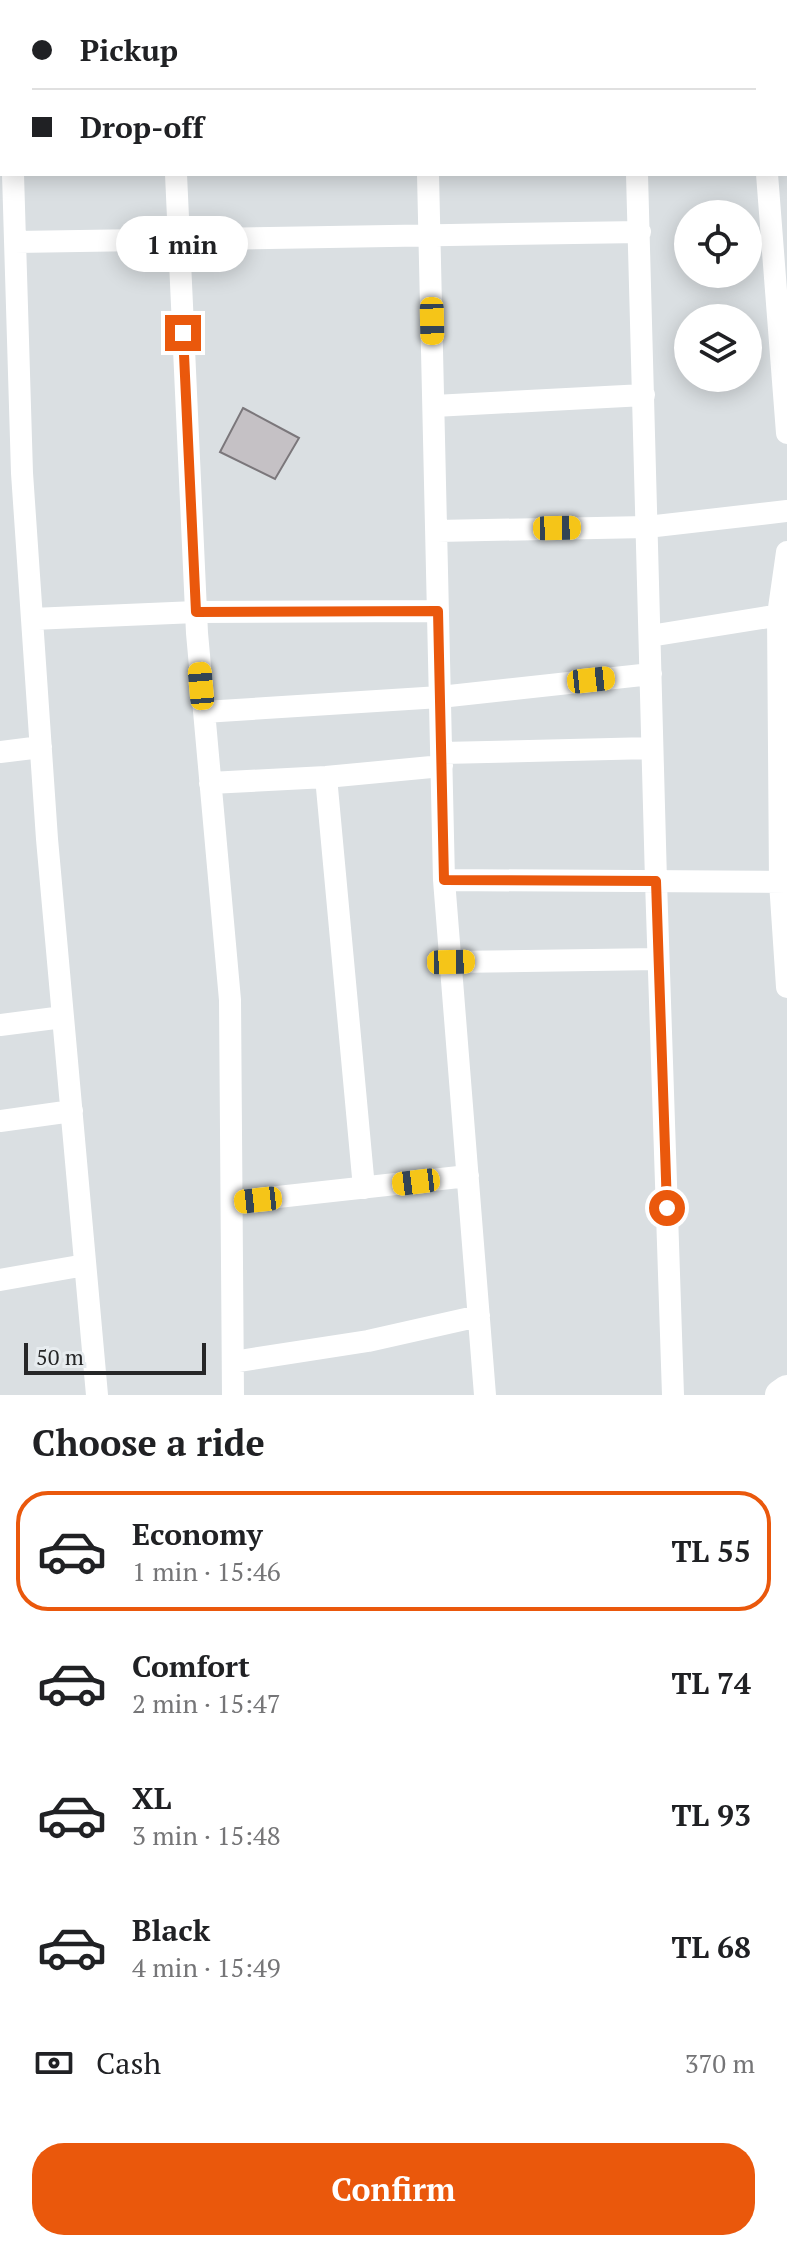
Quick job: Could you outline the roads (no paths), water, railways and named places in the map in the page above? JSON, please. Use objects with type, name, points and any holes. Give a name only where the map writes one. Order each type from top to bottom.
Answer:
[{"type":"main road","points":[[780,1395],[787,1390]]},
{"type":"street","points":[[13,176],[15,242],[8,268],[32,619],[97,1395]]},
{"type":"street","points":[[176,176],[196,612],[230,1000],[233,1395]]},
{"type":"street","points":[[428,176],[444,880],[485,1395]]},
{"type":"street","points":[[637,176],[673,1395]]},
{"type":"street","points":[[767,176],[787,433]]},
{"type":"street","points":[[15,242],[640,232]]},
{"type":"street","points":[[434,406],[644,395]]},
{"type":"street","points":[[437,531],[647,527],[787,511]]},
{"type":"street","points":[[787,552],[782,614],[787,987]]},
{"type":"street","points":[[32,619],[196,612],[438,611]]},
{"type":"street","points":[[650,636],[782,614]]},
{"type":"street","points":[[204,712],[440,697],[651,674]]},
{"type":"street","points":[[0,752],[41,747]]},
{"type":"street","points":[[210,783],[326,777],[442,759],[652,748]]},
{"type":"street","points":[[326,777],[364,1188]]},
{"type":"street","points":[[444,880],[784,882]]},
{"type":"street","points":[[451,962],[658,959]]},
{"type":"street","points":[[0,1025],[63,1017]]},
{"type":"street","points":[[0,1121],[72,1111]]},
{"type":"street","points":[[232,1202],[468,1176]]},
{"type":"street","points":[[0,1280],[85,1265]]},
{"type":"street","points":[[233,1362],[368,1341],[479,1316]]}]
